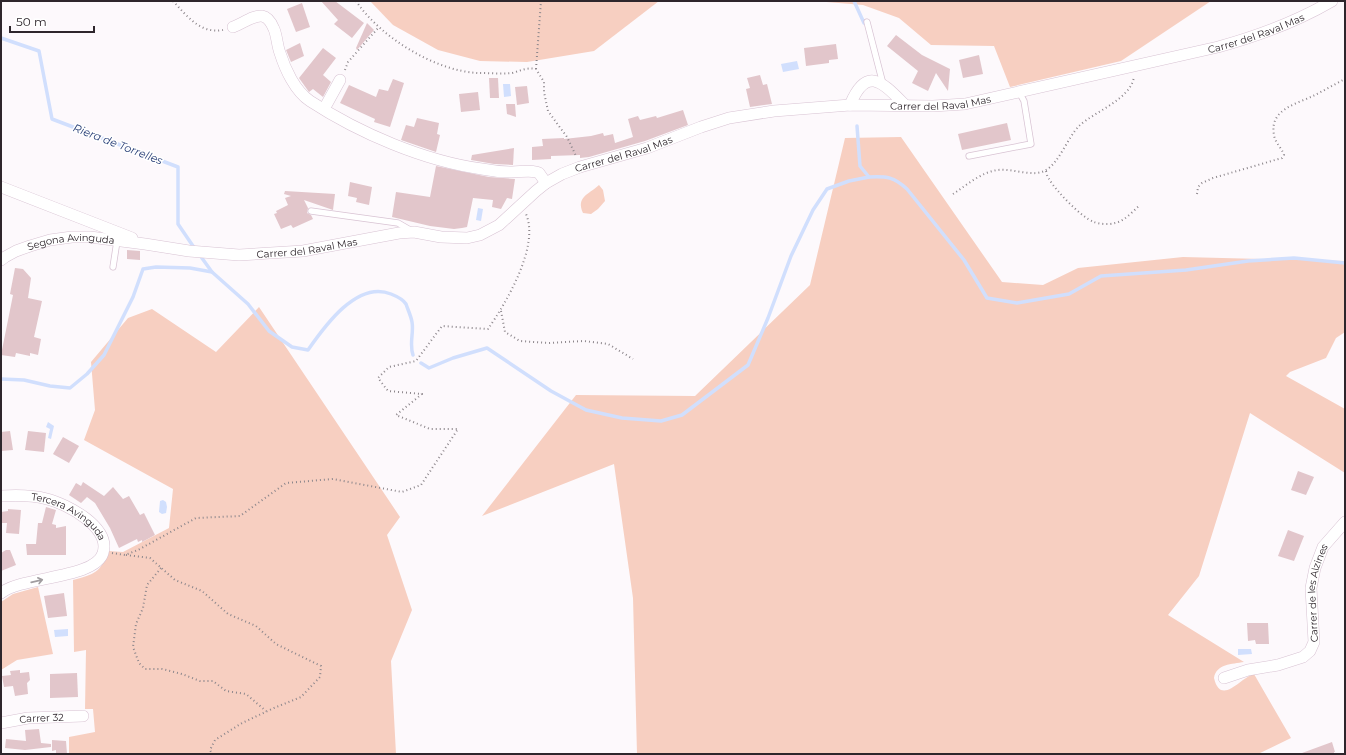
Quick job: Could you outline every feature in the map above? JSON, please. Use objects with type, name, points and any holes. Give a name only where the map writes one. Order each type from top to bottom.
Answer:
[{"type":"street","name":"Carrer del Raval Mas","points":[[145,244],[206,253],[239,255],[303,251],[399,233],[414,232],[467,238],[480,235],[499,225],[546,183],[562,174],[580,167],[647,148],[729,118],[774,111],[850,105],[934,106],[965,104],[1211,49],[1240,41],[1298,19],[1332,1]]},
{"type":"street","points":[[234,27],[256,17],[262,16],[266,18],[274,28],[280,53],[295,84],[307,98],[324,109],[373,135],[415,152],[449,162],[481,169],[511,172],[532,171],[539,173],[546,183]]},
{"type":"street","points":[[324,109],[340,80]]},
{"type":"street","points":[[850,105],[854,94],[860,85],[873,81],[883,84],[904,106]]},
{"type":"street","points":[[1,187],[145,244]]},
{"type":"street","name":"Segona Avinguda","points":[[1,260],[16,251],[50,240],[72,237],[145,244]]},
{"type":"street","name":"Tercera Avinguda","points":[[1,496],[22,496],[57,502],[89,521],[99,531],[103,540],[103,552],[99,560],[89,567],[15,586],[6,589],[1,593]]},
{"type":"street","name":"Carrer de les Alzines","points":[[1224,678],[1248,670],[1283,664],[1303,657],[1310,651],[1314,642],[1311,588],[1315,568],[1323,547],[1345,522]]},
{"type":"street","name":"Carrer 32","points":[[1,723],[28,718],[83,716]]},
{"type":"lane","points":[[867,22],[883,84]]},
{"type":"lane","points":[[969,156],[1031,144],[1024,101],[1019,92]]},
{"type":"lane","points":[[312,211],[398,223],[414,232]]},
{"type":"lane","points":[[113,268],[118,241]]},
{"type":"path","points":[[169,1],[174,2],[193,22],[201,28],[220,30],[234,27]]},
{"type":"path","points":[[356,1],[362,11],[379,27],[396,40],[430,60],[454,69],[478,73],[504,73],[528,68],[536,69]]},
{"type":"path","points":[[541,1],[536,69],[544,82],[544,92],[548,111],[567,138],[580,167]]},
{"type":"path","points":[[340,80],[348,62],[379,27]]},
{"type":"path","points":[[953,194],[980,176],[996,170],[1005,169],[1035,173],[1046,171],[1052,165],[1078,127],[1103,111],[1133,84],[1134,76],[1132,66]]},
{"type":"path","points":[[1197,194],[1198,187],[1202,183],[1213,178],[1282,158],[1284,155],[1283,151],[1274,136],[1274,126],[1279,114],[1289,106],[1315,95],[1345,78]]},
{"type":"path","points":[[1046,171],[1048,178],[1056,189],[1083,216],[1093,222],[1115,224],[1140,205]]},
{"type":"path","points":[[125,554],[138,550],[196,518],[240,516],[286,483],[333,478],[402,492],[421,485],[458,429],[430,429],[396,415],[422,394],[388,391],[378,378],[389,367],[416,360],[442,326],[488,329],[501,311],[516,282],[530,238],[528,220],[521,205]]},
{"type":"path","points":[[501,311],[505,332],[520,341],[548,343],[584,341],[608,344],[634,359]]},
{"type":"path","points":[[103,552],[150,558],[175,580],[202,591],[228,614],[256,626],[276,644],[321,666],[320,677],[301,697],[266,711],[216,740],[210,750],[212,754]]},
{"type":"path","points":[[161,568],[147,585],[143,608],[136,624],[133,647],[139,662],[145,669],[162,669],[182,674],[200,682],[213,681],[226,691],[246,694],[266,711]]},
{"type":"shaded area","points":[[370,1],[659,1],[594,51],[527,62],[480,61],[438,50],[393,25]]},
{"type":"shaded area","points":[[814,1],[1211,1],[1121,61],[1010,87],[994,46],[931,45],[899,18],[863,5]]},
{"type":"shaded area","points":[[901,137],[1002,282],[1043,285],[1078,268],[1183,257],[1345,261],[1345,332],[1336,338],[1326,358],[1290,372],[1286,376],[1345,409],[1345,473],[1250,413],[1199,576],[1168,615],[1244,662],[1221,667],[1215,673],[1214,678],[1217,686],[1221,690],[1226,690],[1232,688],[1254,674],[1291,738],[1258,754],[637,754],[633,598],[614,464],[482,516],[576,395],[695,396],[810,285],[845,138]]},
{"type":"shaded area","points":[[599,185],[603,190],[605,201],[591,214],[583,213],[581,208],[582,200]]},
{"type":"shaded area","points":[[259,307],[400,517],[387,535],[412,610],[391,661],[396,754],[69,754],[69,737],[95,732],[93,709],[85,709],[86,650],[74,652],[73,580],[96,572],[103,564],[109,551],[123,552],[169,528],[173,489],[84,440],[95,410],[91,362],[128,318],[152,309],[216,352]]},
{"type":"shaded area","points":[[38,587],[53,654],[17,660],[1,670],[1,602],[13,594]]},
{"type":"water","points":[[797,61],[799,69],[783,72],[781,64]]},
{"type":"water","points":[[503,84],[510,84],[511,96],[504,97]]},
{"type":"water","points":[[478,208],[483,209],[481,221],[476,220]]},
{"type":"water","points":[[48,422],[54,426],[51,439],[48,438],[50,429],[46,427]]},
{"type":"water","points":[[163,500],[166,502],[167,507],[166,513],[162,514],[159,512],[160,501]]},
{"type":"water","points":[[68,629],[68,636],[55,637],[54,630]]},
{"type":"water","points":[[1238,649],[1251,649],[1252,654],[1238,655]]},
{"type":"building","points":[[321,1],[335,1],[364,23],[352,38],[334,24],[338,20]]},
{"type":"building","points":[[302,3],[310,27],[296,32],[287,9]]},
{"type":"building","points":[[367,23],[374,30],[357,50],[356,48]]},
{"type":"building","points":[[896,35],[922,55],[950,69],[948,91],[936,73],[928,91],[912,83],[918,71],[887,46]]},
{"type":"building","points":[[300,43],[304,56],[291,62],[286,50]]},
{"type":"building","points":[[836,44],[838,59],[829,60],[829,63],[806,66],[804,48]]},
{"type":"building","points":[[323,48],[336,58],[323,75],[331,82],[323,97],[313,89],[309,92],[299,78]]},
{"type":"building","points":[[979,55],[983,74],[963,78],[959,60]]},
{"type":"building","points":[[760,75],[763,85],[767,84],[772,104],[750,107],[746,89],[750,88],[747,78]]},
{"type":"building","points":[[489,78],[498,78],[499,98],[490,98]]},
{"type":"building","points":[[393,79],[404,83],[390,127],[374,122],[375,119],[340,103],[349,85],[376,97],[379,89],[388,91]]},
{"type":"building","points":[[527,86],[529,103],[517,105],[515,87]]},
{"type":"building","points":[[478,92],[480,110],[461,112],[459,94]]},
{"type":"building","points":[[506,104],[515,104],[516,117],[507,114]]},
{"type":"building","points":[[683,110],[688,125],[645,141],[589,157],[580,158],[580,155],[551,156],[551,159],[532,160],[532,147],[543,146],[542,139],[564,139],[603,133],[604,136],[613,134],[615,143],[633,137],[628,119],[638,116],[640,120],[656,116],[657,118]]},
{"type":"building","points":[[417,118],[439,123],[437,134],[440,135],[436,152],[401,140],[406,125],[414,127]]},
{"type":"building","points":[[1007,123],[1011,140],[962,150],[958,134]]},
{"type":"building","points":[[514,148],[513,165],[494,164],[471,160],[472,155]]},
{"type":"building","points":[[436,166],[489,177],[515,179],[512,199],[507,198],[501,209],[492,207],[493,200],[473,198],[467,227],[462,228],[454,229],[430,226],[392,217],[396,192],[430,197]]},
{"type":"building","points":[[350,182],[372,187],[369,205],[356,202],[357,198],[348,196]]},
{"type":"building","points":[[285,191],[335,194],[333,210],[304,200],[308,208],[307,213],[311,215],[313,219],[293,228],[291,225],[281,229],[274,214],[277,213],[276,211],[288,205],[285,198],[291,196],[284,194]]},
{"type":"building","points":[[127,250],[140,251],[140,260],[127,259]]},
{"type":"building","points":[[15,268],[23,269],[31,278],[28,298],[42,301],[34,337],[41,339],[38,355],[30,353],[30,356],[16,353],[15,357],[1,355],[13,295],[10,294]]},
{"type":"building","points":[[10,431],[13,450],[1,451],[1,432]]},
{"type":"building","points":[[28,431],[46,433],[44,452],[25,450]]},
{"type":"building","points":[[63,437],[79,446],[69,463],[53,454]]},
{"type":"building","points":[[1298,471],[1314,477],[1306,495],[1291,490]]},
{"type":"building","points":[[83,482],[104,496],[113,487],[123,499],[129,496],[140,515],[144,513],[155,535],[142,542],[142,540],[138,542],[137,539],[119,548],[110,528],[95,503],[87,497],[81,503],[69,495],[76,483],[81,486]]},
{"type":"building","points":[[46,507],[56,510],[52,524],[56,525],[56,528],[66,526],[66,555],[27,555],[26,544],[36,544],[38,523],[42,523]]},
{"type":"building","points":[[8,509],[21,510],[19,534],[6,533],[7,523],[1,523],[1,512],[8,511]]},
{"type":"building","points":[[1288,530],[1304,536],[1294,561],[1278,556]]},
{"type":"building","points":[[6,550],[10,550],[16,565],[1,571],[1,553]]},
{"type":"building","points":[[64,593],[67,616],[48,618],[44,596]]},
{"type":"building","points":[[1247,623],[1268,623],[1269,644],[1256,644],[1255,640],[1248,641]]},
{"type":"building","points":[[20,670],[20,673],[29,672],[30,680],[27,683],[28,694],[15,696],[13,686],[4,687],[2,676],[11,675],[10,671]]},
{"type":"building","points":[[77,673],[78,697],[50,698],[50,674]]},
{"type":"building","points":[[39,729],[41,743],[51,744],[51,747],[25,750],[5,748],[6,739],[26,741],[25,730]]},
{"type":"building","points":[[52,740],[66,741],[67,754],[56,754],[56,750],[52,751]]},
{"type":"building","points":[[1332,742],[1335,752],[1334,754],[1302,754],[1302,753]]},
{"type":"waterway","points":[[854,1],[864,23]]},
{"type":"waterway","name":"Riera de Torrelles","points":[[1,38],[39,51],[52,119],[178,167],[178,224],[195,249]]},
{"type":"waterway","points":[[857,126],[860,166],[869,177],[890,178],[907,189],[964,260],[987,298],[1017,303],[1069,294],[1101,276],[1186,270],[1248,261],[1294,258],[1345,263]]},
{"type":"waterway","points":[[421,363],[429,368],[453,358],[487,348],[551,391],[586,410],[622,418],[661,421],[682,415],[748,365],[768,318],[791,256],[813,210],[827,189],[849,181],[869,177]]},
{"type":"waterway","name":"Riera de Torrelles","points":[[199,254],[212,272]]},
{"type":"waterway","name":"Riera de Torrelles","points":[[1,379],[24,380],[50,386],[70,388],[87,374],[104,355],[133,297],[143,269],[156,267],[190,268],[212,272],[248,304],[269,331],[292,347],[308,350],[332,318],[354,300],[366,294],[378,291],[391,294],[405,302],[412,320],[411,347],[413,355]]}]
